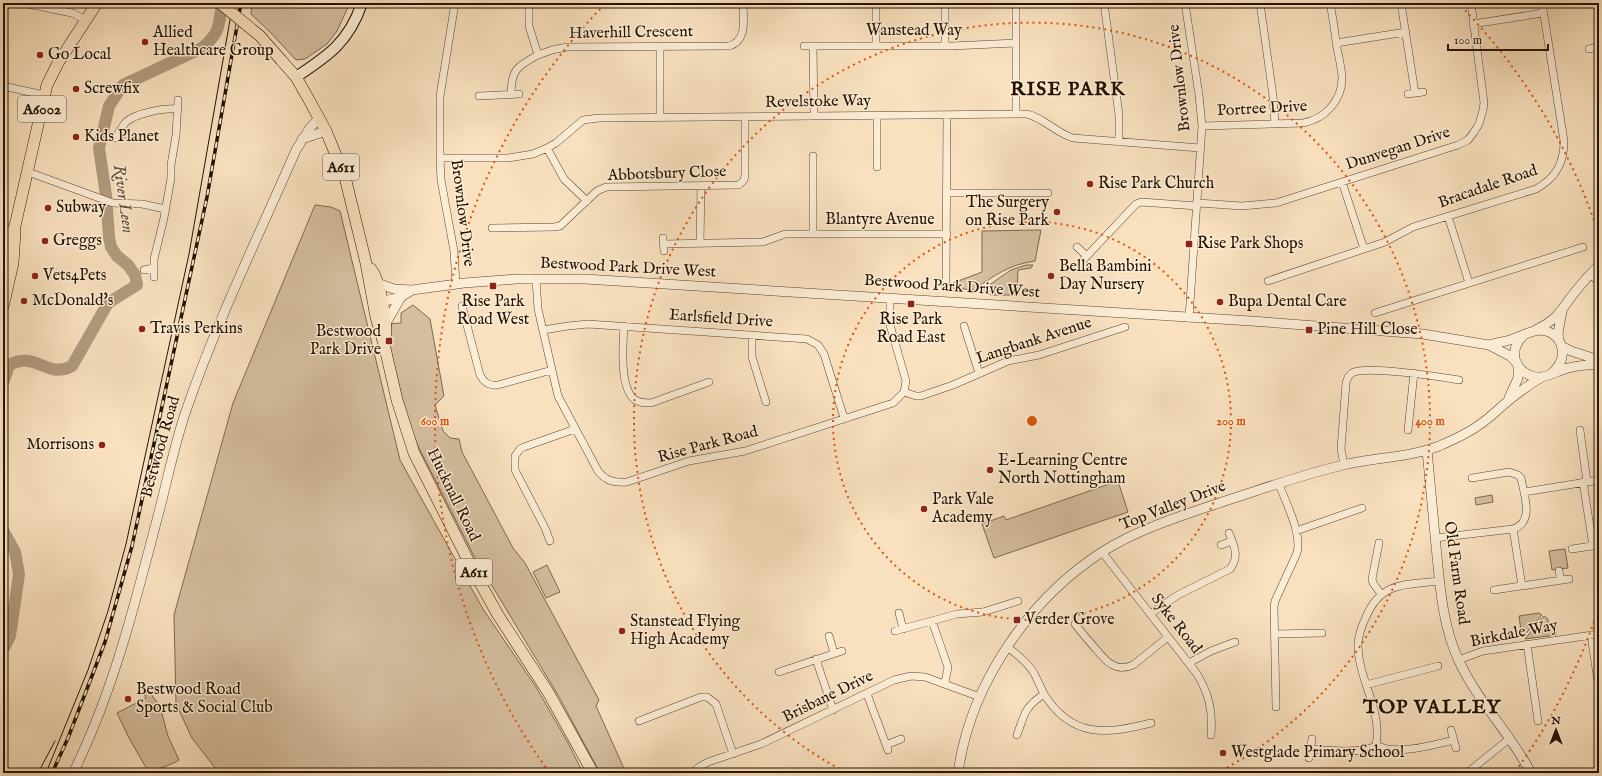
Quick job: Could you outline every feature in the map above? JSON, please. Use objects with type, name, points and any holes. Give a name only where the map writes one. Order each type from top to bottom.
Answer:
[{"type":"main road","name":"A6002","points":[[3,307],[13,263],[15,226],[44,95],[58,63],[97,3]]},
{"type":"main road","name":"A611","points":[[220,3],[260,36],[296,77]]},
{"type":"main road","points":[[296,77],[333,51],[344,39],[354,22],[362,3]]},
{"type":"main road","name":"Hucknall Road","points":[[296,77],[326,131],[346,183],[366,264],[374,274],[376,317],[397,400],[414,453],[474,572],[498,614],[548,692],[593,773]]},
{"type":"main road","name":"A6002","points":[[3,259],[9,238],[15,226]]},
{"type":"main road","name":"Hucknall Road","points":[[376,295],[385,324],[384,344]]},
{"type":"street","points":[[23,3],[72,14],[86,20]]},
{"type":"street","name":"Brownlow Drive","points":[[455,3],[440,96],[440,158],[441,180],[454,251],[456,284]]},
{"type":"street","points":[[529,3],[529,26],[538,55]]},
{"type":"street","name":"Haverhill Crescent","points":[[479,96],[515,94],[511,80],[516,70],[538,55],[552,50],[567,47],[732,45],[738,41],[742,34],[743,3]]},
{"type":"street","points":[[876,3],[876,46]]},
{"type":"street","points":[[945,3],[945,46]]},
{"type":"street","points":[[1016,3],[1016,114]]},
{"type":"street","points":[[1104,3],[1119,115],[1118,142]]},
{"type":"street","name":"Brownlow Drive","points":[[1185,3],[1199,95],[1202,126],[1189,318]]},
{"type":"street","points":[[1260,3],[1273,96],[1275,124]]},
{"type":"street","name":"Portree Drive","points":[[1202,126],[1302,123],[1312,121],[1322,116],[1336,100],[1341,85],[1342,76],[1330,3]]},
{"type":"street","points":[[1401,3],[1406,32],[1412,94],[1423,92]]},
{"type":"street","name":"Dunvegan Drive","points":[[1082,264],[1084,259],[1136,204],[1141,202],[1242,206],[1264,205],[1288,200],[1458,145],[1468,140],[1474,132],[1481,117],[1484,103],[1471,3]]},
{"type":"street","name":"Bracadale Road","points":[[1268,281],[1385,242],[1413,227],[1536,189],[1549,180],[1559,169],[1563,155],[1564,141],[1542,3]]},
{"type":"street","points":[[1473,24],[1544,13]]},
{"type":"street","points":[[1336,43],[1406,32]]},
{"type":"street","name":"Wanstead Way","points":[[804,46],[945,46],[1016,44]]},
{"type":"street","points":[[660,46],[660,118]]},
{"type":"street","points":[[813,46],[814,116]]},
{"type":"street","points":[[1589,49],[1599,48]]},
{"type":"street","points":[[3,86],[44,95]]},
{"type":"street","points":[[154,277],[153,268],[171,178],[178,100]]},
{"type":"street","points":[[115,138],[126,122],[133,118],[162,109],[177,109]]},
{"type":"street","name":"Revelstoke Way","points":[[440,158],[508,158],[521,156],[547,148],[583,120],[587,119],[877,115],[1027,114],[1036,117],[1062,134],[1073,138],[1200,148]]},
{"type":"street","points":[[877,115],[877,167]]},
{"type":"street","name":"Blantyre Avenue","points":[[946,280],[942,271],[946,234],[947,115]]},
{"type":"street","name":"Abbotsbury Close","points":[[492,228],[558,227],[597,191],[606,187],[736,186],[744,180],[745,175],[745,117]]},
{"type":"street","name":"Bestwood Road","points":[[73,773],[96,722],[115,666],[139,587],[187,409],[211,345],[296,150],[302,139],[319,118]]},
{"type":"street","points":[[120,130],[129,136]]},
{"type":"street","points":[[302,139],[326,131]]},
{"type":"street","points":[[547,148],[564,179],[587,201]]},
{"type":"street","points":[[813,234],[815,160]]},
{"type":"street","points":[[28,172],[113,203],[142,204],[165,208]]},
{"type":"street","points":[[1342,182],[1364,249]]},
{"type":"street","points":[[700,243],[701,186]]},
{"type":"street","points":[[947,193],[1048,193]]},
{"type":"street","points":[[1039,193],[1039,201]]},
{"type":"street","points":[[1448,216],[1469,283]]},
{"type":"street","name":"Blantyre Avenue","points":[[664,244],[767,242],[782,234],[946,234]]},
{"type":"street","points":[[1077,247],[1087,256]]},
{"type":"street","points":[[1375,313],[1583,247]]},
{"type":"street","points":[[1570,251],[1573,259]]},
{"type":"street","points":[[1551,374],[1561,362],[1563,354],[1558,333],[1562,312],[1574,293],[1599,265]]},
{"type":"street","points":[[144,270],[153,268]]},
{"type":"street","points":[[1590,274],[1599,282]]},
{"type":"street","name":"Bestwood Park Drive West","points":[[412,290],[456,284],[536,279],[585,279],[1409,332],[1489,345],[1510,356],[1527,374],[1533,377],[1542,377]]},
{"type":"street","name":"Rise Park Road","points":[[536,279],[538,309],[560,402],[598,471],[606,479],[618,483],[627,482],[689,461],[744,451],[893,402],[897,400],[904,392]]},
{"type":"street","points":[[376,295],[394,289],[412,290]]},
{"type":"street","points":[[385,324],[401,297],[412,290]]},
{"type":"street","points":[[376,295],[401,297]]},
{"type":"street","points":[[890,298],[890,325],[905,374],[906,386],[904,392]]},
{"type":"street","points":[[462,306],[480,375],[485,382],[493,386],[552,370]]},
{"type":"street","points":[[1395,307],[1398,315]]},
{"type":"street","name":"Bestwood Park Drive West","points":[[1489,345],[1503,342],[1536,330],[1547,325],[1562,312]]},
{"type":"street","name":"Earlsfield Drive","points":[[543,330],[579,324],[807,339],[818,345],[824,354],[844,418]]},
{"type":"street","points":[[624,326],[622,351],[624,373],[628,390],[635,400],[644,403],[650,402],[709,382]]},
{"type":"street","points":[[964,326],[979,373]]},
{"type":"street","name":"Langbank Avenue","points":[[904,392],[921,396],[953,385],[1008,361],[1039,355],[1104,330],[1125,327]]},
{"type":"street","points":[[1536,330],[1549,332],[1560,344],[1570,351],[1599,360]]},
{"type":"street","points":[[1518,364],[1515,349],[1519,340],[1525,334]]},
{"type":"street","points":[[752,335],[752,357],[766,402]]},
{"type":"street","name":"Top Valley Drive","points":[[1508,401],[1518,378],[1518,364]]},
{"type":"street","points":[[1542,377],[1577,366],[1599,364]]},
{"type":"street","points":[[1344,465],[1341,449],[1346,383],[1349,375],[1362,370],[1414,373],[1459,380]]},
{"type":"street","points":[[1408,430],[1414,373]]},
{"type":"street","name":"Top Valley Drive","points":[[958,773],[966,737],[980,697],[1007,647],[1043,601],[1079,569],[1102,552],[1127,538],[1164,522],[1279,484],[1344,465],[1423,451],[1464,435],[1480,425],[1508,401],[1542,377]]},
{"type":"street","points":[[1449,387],[1450,378]]},
{"type":"street","points":[[1409,422],[1417,423]]},
{"type":"street","points":[[550,540],[515,470],[514,460],[517,452],[524,447],[575,429]]},
{"type":"street","points":[[1572,549],[1596,545],[1585,482],[1580,430]]},
{"type":"street","name":"Old Farm Road","points":[[1423,451],[1428,462],[1439,581],[1445,618],[1458,660],[1486,708],[1521,756],[1531,773]]},
{"type":"street","points":[[1435,538],[1513,529],[1522,524],[1526,516],[1522,478],[1518,474],[1509,472],[1472,478]]},
{"type":"street","points":[[1524,492],[1599,480]]},
{"type":"street","points":[[1276,707],[1275,601],[1299,546],[1296,531],[1279,484]]},
{"type":"street","points":[[1296,531],[1359,509],[1358,518]]},
{"type":"street","points":[[1513,529],[1522,586]]},
{"type":"street","points":[[1150,614],[1178,595],[1230,569],[1234,564],[1237,553],[1229,533]]},
{"type":"street","points":[[1221,545],[1232,541]]},
{"type":"street","points":[[1379,543],[1373,583],[1382,594]]},
{"type":"street","points":[[1369,550],[1377,551]]},
{"type":"street","name":"Syke Road","points":[[1102,552],[1189,663],[1204,687],[1216,721],[1211,735]]},
{"type":"street","points":[[1559,571],[1561,580]]},
{"type":"street","points":[[1494,590],[1569,579]]},
{"type":"street","points":[[1376,745],[1376,726],[1359,653],[1360,634],[1369,610],[1386,590],[1397,586],[1439,581]]},
{"type":"street","points":[[895,631],[957,614],[979,613],[1011,606],[1018,601]]},
{"type":"street","points":[[899,613],[903,629]]},
{"type":"street","points":[[932,621],[948,667],[945,683]]},
{"type":"street","points":[[1075,624],[1084,629],[1108,663],[1120,668],[1127,668],[1133,665],[1168,637]]},
{"type":"street","points":[[1312,624],[1312,633]]},
{"type":"street","points":[[1275,634],[1322,633]]},
{"type":"street","points":[[1595,634],[1599,689]]},
{"type":"street","name":"Birkdale Way","points":[[1458,660],[1483,651],[1595,634]]},
{"type":"street","points":[[828,636],[834,653]]},
{"type":"street","points":[[1189,663],[1211,651],[1225,641],[1235,642]]},
{"type":"street","points":[[1527,644],[1538,721]]},
{"type":"street","points":[[1007,647],[1030,668],[1053,707],[1068,720],[1079,726],[1092,730],[1113,731],[1147,724],[1146,733]]},
{"type":"street","points":[[779,672],[788,672],[842,651]]},
{"type":"street","points":[[816,660],[833,710]]},
{"type":"street","points":[[1426,660],[1428,668]]},
{"type":"street","points":[[1366,685],[1438,666]]},
{"type":"street","name":"Brisbane Drive","points":[[692,773],[699,766],[761,744],[894,680],[911,676],[925,677],[980,697]]},
{"type":"street","points":[[867,694],[887,748],[901,739]]},
{"type":"street","points":[[1017,735],[1024,728],[1026,710],[1030,704],[1044,694]]},
{"type":"street","points":[[639,721],[701,697],[707,698],[716,704],[733,754]]},
{"type":"street","points":[[647,718],[650,725]]},
{"type":"street","points":[[1451,730],[1456,748]]},
{"type":"street","points":[[1310,758],[1312,739]]},
{"type":"street","points":[[1466,773],[1509,739]]},
{"type":"street","points":[[1376,745],[1389,750],[1430,746],[1454,740]]},
{"type":"street","points":[[1311,749],[1331,751],[1366,750],[1376,745]]},
{"type":"street","points":[[1595,773],[1599,772]]},
{"type":"shaded area","points":[[252,3],[350,3],[337,31],[327,44],[305,59],[296,60],[251,14]]},
{"type":"shaded area","points":[[315,205],[331,207],[340,211],[400,460],[483,609],[536,687],[568,743],[583,773],[219,773],[192,738],[176,704],[174,615],[233,403]]},
{"type":"shaded area","points":[[1041,230],[1035,261],[1009,268],[995,275],[974,290],[953,288],[953,283],[982,272],[982,231]]},
{"type":"shaded area","points":[[1026,265],[1033,265],[1031,268],[1018,270],[1017,295],[992,295],[979,292],[1011,270]]},
{"type":"shaded area","points":[[413,305],[430,319],[444,396],[435,405],[443,431],[450,438],[459,439],[462,452],[513,548],[525,563],[599,700],[596,706],[626,773],[600,773],[558,695],[474,556],[412,434],[402,403],[393,364],[388,338],[388,324],[401,323],[401,313]]},
{"type":"shaded area","points":[[1118,481],[1128,512],[994,558],[982,524],[1004,516],[1006,520]]},
{"type":"shaded area","points":[[1492,495],[1493,502],[1476,505],[1475,498]]},
{"type":"shaded area","points":[[1565,549],[1568,568],[1552,570],[1549,551]]},
{"type":"shaded area","points":[[547,565],[560,592],[546,598],[533,572]]},
{"type":"shaded area","points":[[1539,613],[1542,615],[1522,638],[1519,616]]},
{"type":"shaded area","points":[[1544,616],[1548,619],[1549,627],[1556,632],[1556,635],[1525,639]]},
{"type":"shaded area","points":[[150,693],[157,702],[168,736],[179,760],[149,773],[117,713],[146,698],[144,694]]},
{"type":"waterway","name":"River Leen","points":[[3,383],[9,365],[18,361],[34,362],[55,370],[72,366],[108,303],[137,285],[135,275],[128,265],[117,256],[111,247],[109,237],[106,195],[99,148],[109,106],[123,85],[202,48],[208,43],[218,28],[222,3]]},
{"type":"waterway","name":"River Leen","points":[[3,530],[15,552],[19,574],[10,636],[3,648]]},
{"type":"tram line","points":[[46,773],[88,670],[108,611],[126,544],[189,254],[233,3]]},
{"type":"tram line","points":[[38,773],[55,741]]},
{"type":"railway","points":[[52,773],[68,738],[105,642],[132,546],[207,197],[241,3]]},
{"type":"place","name":"Allied Healthcare Group","points":[[145,42]]},
{"type":"place","name":"Go Local","points":[[40,55]]},
{"type":"place","name":"Screwfix","points":[[76,89]]},
{"type":"place","name":"Kids Planet","points":[[76,137]]},
{"type":"place","name":"Rise Park Church","points":[[1090,184]]},
{"type":"place","name":"Subway","points":[[48,208]]},
{"type":"place","name":"The Surgery on Rise Park","points":[[1057,212]]},
{"type":"place","name":"Greggs","points":[[45,241]]},
{"type":"place","name":"Rise Park Shops","points":[[1189,244]]},
{"type":"place","name":"Vets4Pets","points":[[35,276]]},
{"type":"place","name":"Bella Bambini Day Nursery","points":[[1051,276]]},
{"type":"place","name":"Rise Park Road West","points":[[493,286]]},
{"type":"place","name":"McDonald's","points":[[24,301]]},
{"type":"place","name":"Bupa Dental Care","points":[[1220,302]]},
{"type":"place","name":"Rise Park Road East","points":[[911,304]]},
{"type":"place","name":"Travis Perkins","points":[[142,329]]},
{"type":"place","name":"Pine Hill Close","points":[[1309,330]]},
{"type":"place","name":"Bestwood Park Drive","points":[[389,341]]},
{"type":"place","name":"Morrisons","points":[[102,445]]},
{"type":"place","name":"E-Learning Centre North Nottingham","points":[[990,470]]},
{"type":"place","name":"Park Vale Academy","points":[[924,509]]},
{"type":"place","name":"Verder Grove","points":[[1017,620]]},
{"type":"place","name":"Stanstead Flying High Academy","points":[[622,631]]},
{"type":"place","name":"Bestwood Road Sports & Social Club","points":[[128,699]]},
{"type":"place","name":"Westglade Primary School","points":[[1223,753]]},
{"type":"district","name":"RISE PARK","points":[[1068,89]]},
{"type":"district","name":"TOP VALLEY","points":[[1432,707]]}]
